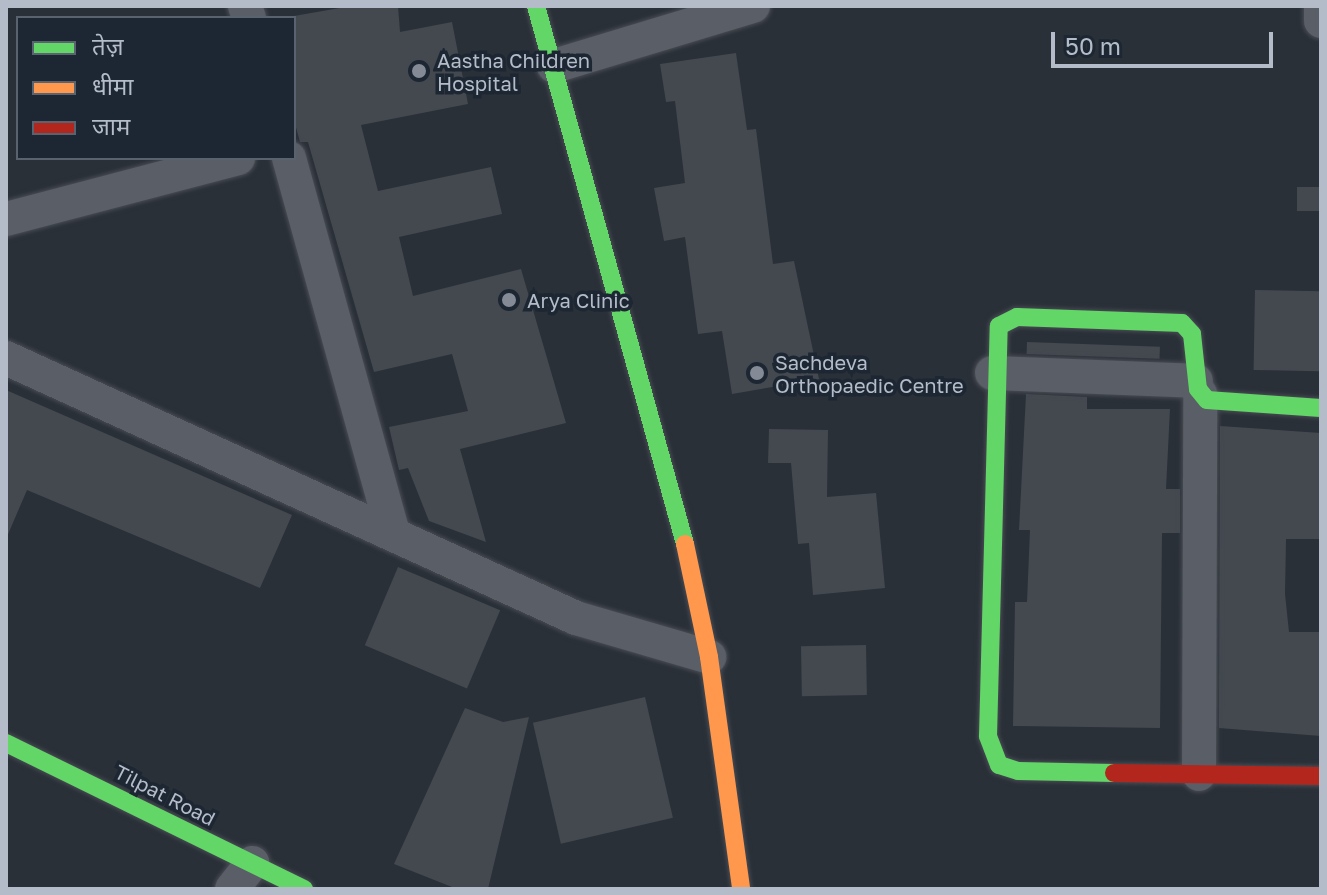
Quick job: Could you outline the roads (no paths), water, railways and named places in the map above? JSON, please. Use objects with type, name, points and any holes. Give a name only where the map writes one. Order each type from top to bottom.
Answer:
[{"type":"street","points":[[536,6],[664,449],[709,657],[741,889]]},
{"type":"street","points":[[554,66],[753,6]]},
{"type":"street","points":[[1321,6],[1321,21]]},
{"type":"street","points":[[6,219],[230,160]]},
{"type":"street","points":[[290,160],[393,534]]},
{"type":"street","points":[[1199,774],[1198,388],[1192,334],[1182,323],[1007,319],[996,332],[992,373],[992,755],[1018,771],[1199,774],[1321,776]]},
{"type":"street","points":[[6,358],[576,618],[709,657]]},
{"type":"street","points":[[992,373],[1198,388],[1221,404],[1321,408]]},
{"type":"street","name":"Tilpat Road","points":[[6,743],[242,876],[304,889]]},
{"type":"place","name":"Aastha Children Hospital","points":[[419,71]]},
{"type":"place","name":"Arya Clinic","points":[[509,300]]},
{"type":"place","name":"Sachdeva Orthopaedic Centre","points":[[757,373]]}]
